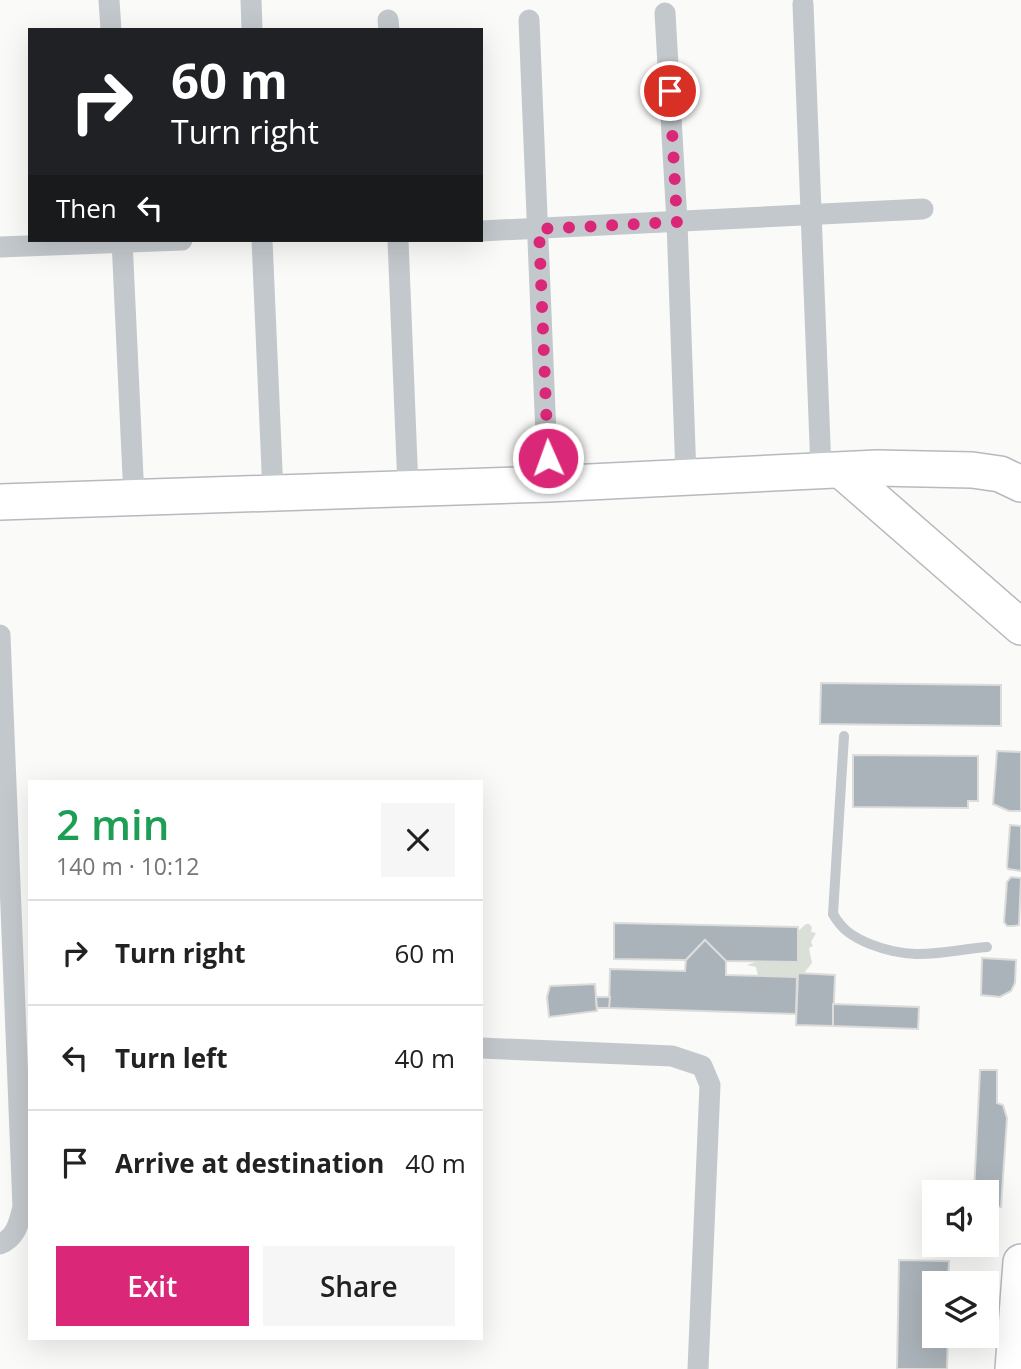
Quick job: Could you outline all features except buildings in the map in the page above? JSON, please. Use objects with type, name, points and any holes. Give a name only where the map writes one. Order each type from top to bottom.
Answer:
[{"type":"main road","points":[[0,502],[548,484],[877,468],[944,468],[1014,479]]},
{"type":"main road","points":[[832,471],[1021,627]]},
{"type":"main road","points":[[1013,1369],[1021,1262]]},
{"type":"street","points":[[109,0],[111,28]]},
{"type":"street","points":[[251,0],[252,28]]},
{"type":"street","points":[[803,4],[812,216],[832,471]]},
{"type":"street","points":[[666,12],[687,477]]},
{"type":"street","points":[[529,20],[548,484]]},
{"type":"street","points":[[483,231],[923,209]]},
{"type":"street","points":[[0,247],[102,242]]},
{"type":"street","points":[[122,242],[134,498]]},
{"type":"street","points":[[262,242],[273,493]]},
{"type":"street","points":[[398,242],[408,488]]},
{"type":"street","points":[[0,635],[8,1038],[23,1208],[19,1227],[9,1241],[0,1244]]},
{"type":"street","points":[[483,1048],[672,1056],[702,1066],[710,1085],[698,1369]]},
{"type":"lane","points":[[844,736],[833,914],[840,927],[892,953],[910,955],[987,947]]},
{"type":"shaded area","points":[[806,924],[812,927],[811,932],[816,933],[811,942],[813,946],[809,948],[812,963],[804,973],[798,973],[797,977],[787,983],[758,976],[756,967],[747,965],[756,962],[754,955],[794,935]]},
{"type":"route","points":[[548,458],[539,229],[677,222],[670,91]]}]
